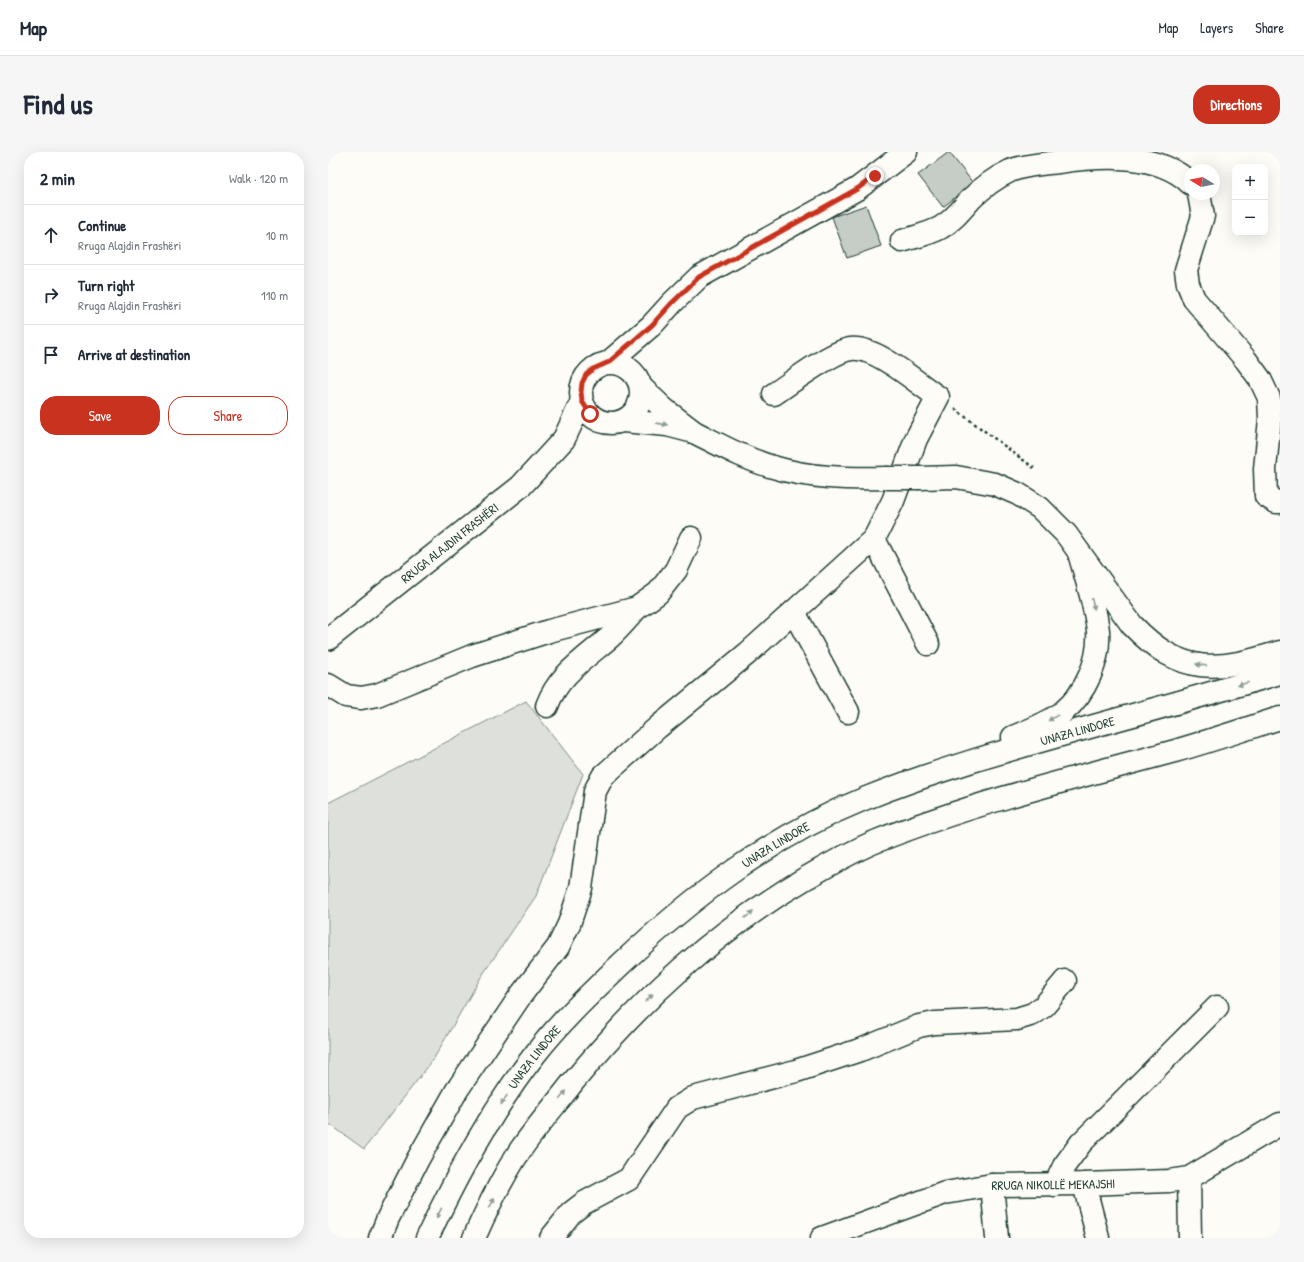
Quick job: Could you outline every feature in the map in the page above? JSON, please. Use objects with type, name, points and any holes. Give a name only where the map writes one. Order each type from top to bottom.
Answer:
[{"type":"main road","name":"RRUGA ALAJDIN FRASHËRI","points":[[328,638],[521,486],[564,439],[582,401],[582,383],[586,375],[593,369],[609,362],[652,325],[699,277],[857,189],[906,152]]},
{"type":"main road","points":[[902,241],[940,229],[957,216],[971,199],[991,182],[1011,170],[1038,164],[1111,155],[1138,158],[1162,163],[1184,176]]},
{"type":"main road","points":[[1200,200],[1203,216],[1186,270],[1188,284],[1194,299],[1251,366],[1260,379],[1269,398],[1270,419],[1265,469],[1266,496],[1276,502],[1280,502]]},
{"type":"main road","name":"RRUGA ALAJDIN FRASHËRI","points":[[564,439],[602,422],[616,423],[623,421],[634,412],[641,397],[636,378],[652,325]]},
{"type":"main road","points":[[380,1238],[388,1218],[418,1159],[457,1090],[521,994],[558,947],[569,924],[581,888],[595,791],[603,776],[794,612],[874,539],[893,501],[916,439],[938,397],[882,359],[865,350],[850,349],[833,356],[774,394]]},
{"type":"main road","points":[[609,362],[624,365],[664,409],[694,432],[744,457],[787,471],[852,478],[956,477],[1007,489],[1040,508],[1066,534],[1132,625],[1143,637],[1166,655],[1194,664],[1220,667],[1243,663],[1280,652]]},
{"type":"main road","points":[[582,401],[590,414],[602,422]]},
{"type":"main road","points":[[623,421],[667,425],[694,432]]},
{"type":"main road","points":[[547,706],[552,692],[561,680],[611,636],[637,608],[658,593],[676,570],[691,538]]},
{"type":"main road","points":[[874,539],[928,644]]},
{"type":"main road","points":[[537,1053],[548,1028],[596,977],[658,918],[714,874],[779,833],[842,801],[1002,741],[1046,722],[1062,712],[1077,697],[1085,684],[1093,668],[1097,649],[1098,632],[1095,614],[1079,553]]},
{"type":"main road","points":[[328,685],[346,696],[361,698],[378,694],[472,656],[549,631],[637,608]]},
{"type":"main road","points":[[794,612],[848,712]]},
{"type":"main road","name":"UNAZA LINDORE","points":[[427,1238],[465,1162],[511,1089],[537,1053],[590,994],[648,939],[698,895],[750,858],[810,824],[862,800],[979,758],[1172,705],[1280,673]]},
{"type":"main road","points":[[474,1238],[520,1150],[553,1107],[630,1017],[674,974],[719,936],[777,895],[838,860],[876,842],[945,817],[1032,789],[1178,750],[1275,722]]},
{"type":"main road","points":[[551,1238],[571,1213],[584,1203],[629,1179],[677,1108],[684,1102],[693,1098],[796,1071],[863,1049],[919,1026],[935,1023],[1017,1019],[1033,1014],[1044,1006],[1065,981]]},
{"type":"main road","points":[[1055,1185],[1064,1166],[1081,1143],[1217,1007]]},
{"type":"main road","name":"RRUGA NIKOLLË MEKAJSHI","points":[[822,1238],[945,1194],[992,1185],[1055,1185],[1169,1181],[1189,1178],[1280,1124]]},
{"type":"main road","points":[[1189,1178],[1190,1238]]},
{"type":"main road","points":[[1084,1184],[1098,1238]]},
{"type":"main road","points":[[992,1185],[997,1238]]},
{"type":"path","points":[[938,397],[1034,468]]},
{"type":"shaded area","points":[[526,701],[583,774],[536,896],[481,977],[433,1060],[364,1149],[328,1123],[328,803]]},
{"type":"building","points":[[949,152],[973,183],[943,207],[918,175]]},
{"type":"building","points":[[866,205],[881,246],[847,258],[832,217]]},
{"type":"route","points":[[590,414],[582,401],[581,392],[582,383],[586,375],[600,365],[609,362],[652,325],[699,277],[857,189],[875,176]]}]
